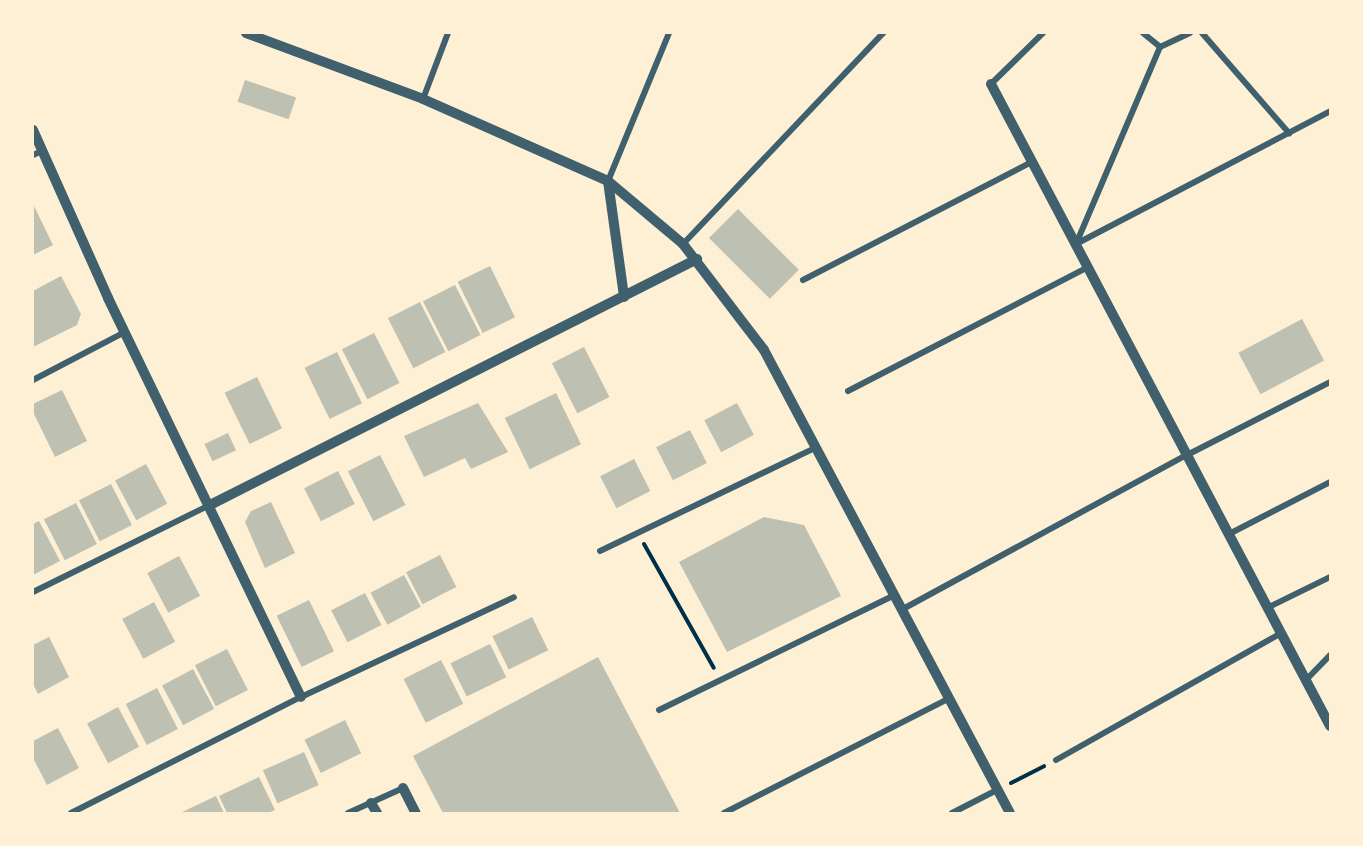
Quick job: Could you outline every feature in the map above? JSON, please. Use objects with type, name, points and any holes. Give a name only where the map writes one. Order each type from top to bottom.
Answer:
[{"type":"street","points":[[246,33],[423,99],[608,181],[684,244],[764,350],[1010,813]]},
{"type":"street","points":[[423,99],[448,33]]},
{"type":"street","points":[[624,297],[608,181],[669,33]]},
{"type":"street","points":[[684,244],[883,33]]},
{"type":"street","points":[[1043,33],[991,84],[1330,726]]},
{"type":"street","points":[[1143,33],[1160,47]]},
{"type":"street","points":[[1076,244],[1160,47],[1190,33]]},
{"type":"street","points":[[1202,33],[1289,133]]},
{"type":"street","points":[[1076,244],[1330,111]]},
{"type":"street","points":[[33,130],[38,153],[301,697]]},
{"type":"street","points":[[803,280],[1032,162]]},
{"type":"street","points":[[33,592],[697,259]]},
{"type":"street","points":[[848,391],[1088,267]]},
{"type":"street","points":[[33,380],[126,332]]},
{"type":"street","points":[[901,611],[1187,455],[1330,382]]},
{"type":"street","points":[[600,551],[815,448]]},
{"type":"street","points":[[1229,534],[1330,482]]},
{"type":"street","points":[[1267,608],[1330,577]]},
{"type":"street","points":[[659,710],[721,682],[893,596]]},
{"type":"street","points":[[71,813],[301,697],[514,597]]},
{"type":"street","points":[[1056,760],[1281,633]]},
{"type":"street","points":[[1306,680],[1330,655]]},
{"type":"street","points":[[724,813],[948,699]]},
{"type":"street","points":[[348,813],[374,808],[403,788],[416,813]]},
{"type":"street","points":[[952,813],[997,790]]},
{"type":"path","points":[[637,533],[721,682]]},
{"type":"path","points":[[997,790],[1056,760]]},
{"type":"building","points":[[245,80],[296,98],[289,119],[238,102]]},
{"type":"building","points":[[33,204],[53,245],[33,255]]},
{"type":"building","points":[[738,209],[799,270],[770,299],[709,238]]},
{"type":"building","points":[[490,266],[515,317],[483,333],[458,282]]},
{"type":"building","points":[[61,276],[81,314],[77,325],[33,347],[33,291]]},
{"type":"building","points":[[455,285],[480,335],[448,351],[423,301]]},
{"type":"building","points":[[420,302],[445,352],[413,368],[388,318]]},
{"type":"building","points":[[1302,319],[1324,360],[1260,394],[1238,353]]},
{"type":"building","points":[[374,333],[399,383],[367,399],[342,349]]},
{"type":"building","points":[[584,347],[609,397],[577,413],[552,363]]},
{"type":"building","points":[[337,352],[362,403],[330,419],[305,368]]},
{"type":"building","points":[[257,377],[282,428],[250,444],[225,393]]},
{"type":"building","points":[[62,390],[87,441],[55,457],[33,412],[33,404]]},
{"type":"building","points":[[556,393],[581,444],[530,469],[505,418]]},
{"type":"building","points":[[478,403],[508,452],[471,469],[465,458],[424,477],[404,436]]},
{"type":"building","points":[[737,403],[754,435],[721,452],[704,420]]},
{"type":"building","points":[[690,430],[707,463],[673,480],[656,447]]},
{"type":"building","points":[[228,433],[236,450],[212,461],[204,444]]},
{"type":"building","points":[[380,455],[405,505],[373,521],[348,471]]},
{"type":"building","points":[[634,459],[650,491],[616,508],[600,476]]},
{"type":"building","points":[[146,464],[167,504],[136,520],[115,480]]},
{"type":"building","points":[[338,471],[355,504],[321,521],[304,488]]},
{"type":"building","points":[[111,484],[132,525],[100,541],[79,500]]},
{"type":"building","points":[[271,502],[295,553],[265,568],[245,522],[251,511]]},
{"type":"building","points":[[76,503],[97,544],[65,560],[44,519]]},
{"type":"building","points":[[764,517],[804,525],[841,596],[727,652],[679,562]]},
{"type":"building","points":[[39,521],[60,561],[33,575],[33,524]]},
{"type":"building","points":[[440,555],[456,587],[422,604],[406,572]]},
{"type":"building","points":[[179,556],[200,596],[168,613],[147,573]]},
{"type":"building","points":[[404,575],[421,607],[387,625],[370,593]]},
{"type":"building","points":[[365,593],[381,625],[347,642],[331,610]]},
{"type":"building","points":[[309,600],[334,651],[302,667],[277,616]]},
{"type":"building","points":[[154,602],[175,642],[143,659],[122,619]]},
{"type":"building","points":[[532,617],[548,650],[509,670],[492,636]]},
{"type":"building","points":[[49,637],[69,677],[38,694],[33,684],[33,645]]},
{"type":"building","points":[[490,644],[506,677],[467,697],[450,663]]},
{"type":"building","points":[[227,649],[248,690],[216,706],[195,665]]},
{"type":"building","points":[[598,657],[680,813],[443,813],[413,756]]},
{"type":"building","points":[[441,660],[463,704],[426,723],[404,679]]},
{"type":"building","points":[[193,669],[214,709],[183,725],[162,685]]},
{"type":"building","points":[[157,688],[178,729],[147,745],[126,704]]},
{"type":"building","points":[[118,707],[139,747],[108,763],[87,723]]},
{"type":"building","points":[[345,720],[361,753],[321,773],[305,740]]},
{"type":"building","points":[[58,728],[79,768],[47,785],[33,758],[33,741]]},
{"type":"building","points":[[304,752],[319,785],[278,803],[263,770]]},
{"type":"building","points":[[259,777],[275,810],[268,813],[227,813],[219,796]]},
{"type":"building","points":[[216,796],[224,813],[180,813]]}]
